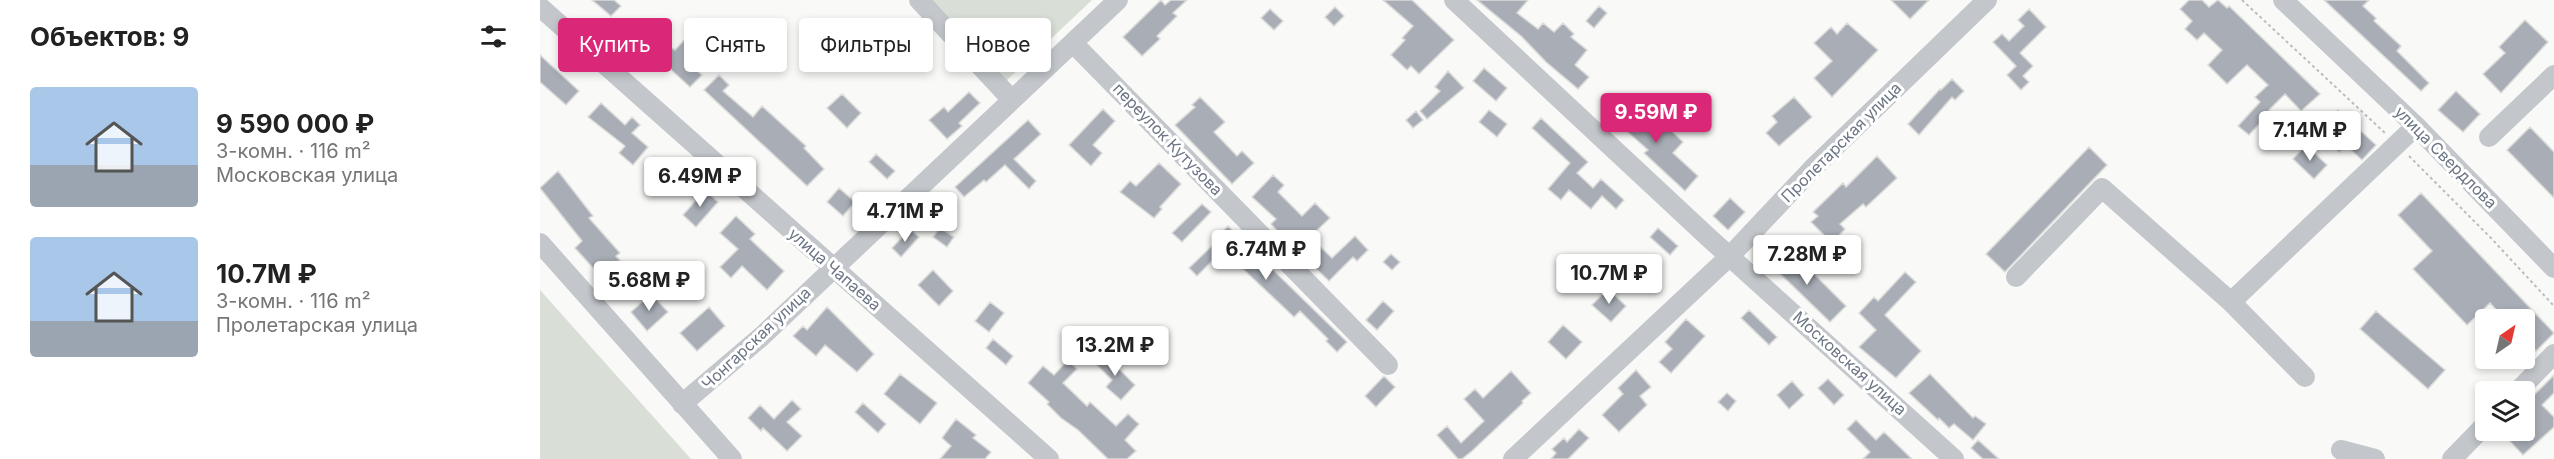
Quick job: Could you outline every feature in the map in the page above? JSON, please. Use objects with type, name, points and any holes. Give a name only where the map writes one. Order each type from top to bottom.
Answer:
[{"type":"street","points":[[919,0],[1012,100]]},
{"type":"street","name":"Чонгарская улица","points":[[682,404],[761,336],[1118,0]]},
{"type":"street","name":"Московская улица","points":[[1454,0],[1730,256],[1954,459]]},
{"type":"street","name":"Пролетарская улица","points":[[1513,459],[1730,256],[1812,169],[1988,0]]},
{"type":"street","name":"улица Свердлова","points":[[2283,0],[2416,126],[2554,268]]},
{"type":"street","name":"улица Чапаева","points":[[540,7],[1049,459]]},
{"type":"street","name":"переулок Кутузова","points":[[1073,43],[1388,365]]},
{"type":"street","points":[[2489,137],[2554,75]]},
{"type":"street","points":[[2231,302],[2416,126]]},
{"type":"street","points":[[2016,277],[2102,188],[2231,302],[2305,377]]},
{"type":"street","points":[[540,243],[732,459]]},
{"type":"street","points":[[2528,381],[2554,354]]},
{"type":"street","points":[[2452,459],[2475,435]]},
{"type":"street","points":[[2341,450],[2375,459]]},
{"type":"shaded area","points":[[928,0],[1092,0],[1051,39],[1051,18],[945,19]]},
{"type":"shaded area","points":[[994,72],[1016,72],[1004,83]]},
{"type":"shaded area","points":[[540,290],[691,459],[540,459]]},
{"type":"building","points":[[592,0],[614,0],[621,6],[611,16]]},
{"type":"building","points":[[1161,0],[1165,5],[1171,0],[1187,0],[1173,13],[1177,16],[1157,36],[1160,39],[1142,56],[1123,37]]},
{"type":"building","points":[[1383,0],[1412,0],[1454,40],[1419,74],[1411,66],[1407,70],[1391,55],[1405,40],[1402,38],[1413,26]]},
{"type":"building","points":[[1477,0],[1528,0],[1517,13],[1538,29],[1543,23],[1554,32],[1563,23],[1574,34],[1571,37],[1587,50],[1575,65],[1589,77],[1578,89],[1546,62],[1521,36]]},
{"type":"building","points":[[1891,0],[1929,0],[1910,19]]},
{"type":"building","points":[[2189,0],[2202,0],[2209,7],[2218,0],[2227,8],[2229,6],[2320,94],[2301,111],[2285,94],[2269,110],[2285,125],[2275,135],[2261,122],[2249,135],[2238,126],[2260,102],[2255,97],[2268,85],[2247,65],[2227,84],[2208,65],[2222,50],[2204,33],[2197,40],[2185,29],[2192,21],[2180,9]]},
{"type":"building","points":[[2324,0],[2369,0],[2363,6],[2376,18],[2374,21],[2401,46],[2397,51],[2429,83],[2421,91]]},
{"type":"building","points":[[1599,6],[1607,13],[1594,28],[1586,21]]},
{"type":"building","points":[[1335,7],[1344,16],[1334,26],[1325,17]]},
{"type":"building","points":[[1270,9],[1283,21],[1274,30],[1261,18]]},
{"type":"building","points":[[2029,9],[2046,27],[2020,53],[2033,66],[2023,76],[2029,82],[2021,90],[2007,75],[2016,66],[1993,42],[2002,34],[2009,41],[2024,26],[2018,20]]},
{"type":"building","points":[[2525,20],[2548,42],[2501,93],[2483,74],[2505,53],[2499,47]]},
{"type":"building","points":[[1847,23],[1878,50],[1832,97],[1814,78],[1832,61],[1814,43],[1831,27],[1837,34]]},
{"type":"building","points":[[684,40],[684,72],[699,72],[702,75],[690,87],[672,71],[672,48],[675,50]]},
{"type":"building","points":[[540,55],[579,91],[566,105],[540,82]]},
{"type":"building","points":[[1484,68],[1507,88],[1496,101],[1473,81]]},
{"type":"building","points":[[1448,71],[1464,88],[1427,119],[1420,111],[1440,91],[1435,87]]},
{"type":"building","points":[[719,75],[729,85],[723,91],[753,117],[762,106],[806,146],[804,148],[824,169],[807,186],[704,90]]},
{"type":"building","points":[[1952,79],[1964,91],[1955,100],[1952,97],[1919,135],[1908,124]]},
{"type":"building","points":[[2456,91],[2480,114],[2463,132],[2438,110]]},
{"type":"building","points":[[969,92],[980,103],[959,123],[962,126],[947,139],[929,120],[944,107],[948,112]]},
{"type":"building","points":[[842,94],[861,113],[847,128],[827,108]]},
{"type":"building","points":[[1200,97],[1225,122],[1214,132],[1237,156],[1242,151],[1254,163],[1232,184],[1175,125],[1195,107],[1192,105]]},
{"type":"building","points":[[1794,97],[1812,117],[1779,146],[1766,133],[1777,122],[1772,116]]},
{"type":"building","points":[[601,103],[625,125],[632,117],[640,125],[632,133],[648,147],[633,165],[619,153],[625,146],[588,117]]},
{"type":"building","points":[[1615,103],[1639,125],[1651,111],[1683,142],[1673,153],[1698,176],[1685,191],[1644,153],[1648,150],[1622,127],[1619,130],[1604,114]]},
{"type":"building","points":[[1103,109],[1115,121],[1093,145],[1102,153],[1091,166],[1069,145]]},
{"type":"building","points":[[1489,110],[1507,124],[1497,137],[1479,122]]},
{"type":"building","points":[[2338,110],[2376,145],[2362,160],[2346,145],[2339,152],[2319,131]]},
{"type":"building","points":[[1416,111],[1423,120],[1413,128],[1406,120]]},
{"type":"building","points":[[1541,118],[1588,162],[1577,173],[1593,188],[1601,179],[1624,200],[1616,209],[1602,196],[1591,209],[1569,190],[1561,200],[1548,189],[1570,163],[1532,128]]},
{"type":"building","points":[[1028,120],[1041,134],[1014,159],[1036,181],[1029,189],[1005,165],[964,197],[955,187]]},
{"type":"building","points":[[2530,127],[2554,152],[2554,198],[2507,150]]},
{"type":"building","points":[[2306,145],[2327,165],[2314,179],[2293,159]]},
{"type":"building","points":[[2089,147],[2107,165],[2005,272],[1986,254]]},
{"type":"building","points":[[876,154],[895,171],[887,179],[869,162]]},
{"type":"building","points":[[1877,156],[1897,178],[1866,207],[1863,204],[1840,224],[1845,229],[1832,243],[1811,222],[1818,216],[1813,212],[1843,183],[1846,187]]},
{"type":"building","points":[[673,160],[686,174],[666,192],[654,179]]},
{"type":"building","points":[[1159,163],[1181,184],[1160,207],[1162,209],[1154,218],[1120,192],[1130,181],[1136,186]]},
{"type":"building","points":[[558,171],[593,216],[589,218],[620,253],[616,256],[630,272],[612,289],[575,248],[582,241],[540,188]]},
{"type":"building","points":[[1273,175],[1284,185],[1278,192],[1302,216],[1315,203],[1330,218],[1310,237],[1332,258],[1355,236],[1368,250],[1357,261],[1353,257],[1329,281],[1271,224],[1276,219],[1252,197]]},
{"type":"building","points":[[839,188],[855,202],[843,216],[827,202]]},
{"type":"building","points":[[705,190],[718,202],[696,227],[683,215]]},
{"type":"building","points":[[2421,193],[2531,309],[2496,309],[2490,303],[2484,309],[2475,309],[2475,317],[2467,325],[2413,269],[2432,251],[2398,215]]},
{"type":"building","points":[[1730,198],[1745,212],[1728,230],[1713,216]]},
{"type":"building","points":[[1202,204],[1211,212],[1182,242],[1172,233]]},
{"type":"building","points":[[736,216],[755,234],[750,239],[784,271],[767,290],[742,266],[731,278],[720,267],[738,249],[720,233]]},
{"type":"building","points":[[1228,226],[1347,342],[1337,352],[1326,341],[1328,339],[1300,311],[1294,317],[1223,250],[1197,276],[1189,268],[1215,243],[1213,241]]},
{"type":"building","points":[[940,228],[954,237],[947,247],[933,237]]},
{"type":"building","points":[[1658,228],[1678,246],[1670,255],[1650,237]]},
{"type":"building","points":[[910,229],[919,237],[901,257],[892,248]]},
{"type":"building","points":[[1776,247],[1809,277],[1813,273],[1846,306],[1830,322],[1765,259]]},
{"type":"building","points":[[1391,254],[1400,262],[1392,270],[1383,262]]},
{"type":"building","points":[[933,270],[953,291],[939,306],[918,285]]},
{"type":"building","points":[[1905,272],[1916,282],[1885,315],[1921,351],[1896,378],[1859,347],[1876,330],[1859,313],[1874,297],[1878,301]]},
{"type":"building","points":[[1608,289],[1626,306],[1611,322],[1592,305]]},
{"type":"building","points":[[651,294],[668,312],[647,331],[631,312]]},
{"type":"building","points":[[1383,301],[1394,311],[1377,330],[1366,320]]},
{"type":"building","points":[[990,302],[1004,313],[989,332],[975,321]]},
{"type":"building","points":[[709,307],[725,326],[697,351],[680,333]]},
{"type":"building","points":[[827,307],[874,354],[857,372],[825,345],[816,356],[793,336],[803,326],[807,330]]},
{"type":"building","points":[[1749,310],[1777,337],[1769,345],[1741,318]]},
{"type":"building","points":[[2376,311],[2445,370],[2428,389],[2360,329]]},
{"type":"building","points":[[2535,313],[2554,333],[2535,350]]},
{"type":"building","points":[[1686,319],[1705,336],[1671,373],[1659,362],[1672,349],[1665,342]]},
{"type":"building","points":[[1563,325],[1582,342],[1566,359],[1548,342]]},
{"type":"building","points":[[993,339],[1013,356],[1006,365],[986,348]]},
{"type":"building","points":[[1103,353],[1135,385],[1121,400],[1106,387],[1112,380],[1094,362]]},
{"type":"building","points":[[1068,360],[1077,369],[1063,383],[1087,406],[1090,402],[1116,426],[1128,414],[1139,424],[1125,440],[1136,451],[1127,459],[1108,459],[1078,430],[1061,418],[1047,404],[1049,402],[1028,383],[1043,366],[1054,375]]},
{"type":"building","points":[[1636,370],[1651,387],[1640,396],[1647,405],[1619,432],[1602,415],[1623,394],[1618,388]]},
{"type":"building","points":[[1511,371],[1531,393],[1472,451],[1462,459],[1458,459],[1437,435],[1447,426],[1461,443],[1484,421],[1464,399],[1475,389],[1483,398]]},
{"type":"building","points":[[900,374],[937,403],[920,424],[884,394]]},
{"type":"building","points":[[1930,374],[1973,418],[1975,416],[1986,424],[1973,440],[1954,424],[1949,428],[1939,418],[1938,420],[1909,393]]},
{"type":"building","points":[[2554,375],[2554,393],[2542,405],[2554,417],[2554,427],[2523,455],[2510,441],[2535,441],[2535,394]]},
{"type":"building","points":[[1384,376],[1395,387],[1376,407],[1365,396]]},
{"type":"building","points":[[1828,379],[1844,395],[1834,405],[1818,388]]},
{"type":"building","points":[[1792,381],[1804,395],[1789,409],[1777,395]]},
{"type":"building","points":[[1727,393],[1736,401],[1728,411],[1718,402]]},
{"type":"building","points":[[792,400],[801,409],[787,422],[802,436],[787,451],[763,428],[761,431],[748,418],[760,405],[774,419]]},
{"type":"building","points":[[863,403],[886,424],[878,433],[855,412]]},
{"type":"building","points":[[956,419],[976,435],[973,438],[991,452],[985,459],[940,459],[951,446],[942,438]]},
{"type":"building","points":[[1856,420],[1876,440],[1884,432],[1912,459],[1863,459],[1870,452],[1847,429]]},
{"type":"building","points":[[1579,429],[1589,438],[1568,459],[1551,459],[1556,453],[1552,449],[1564,438],[1567,442]]},
{"type":"building","points":[[1978,440],[1999,459],[1983,459],[1971,448]]}]
